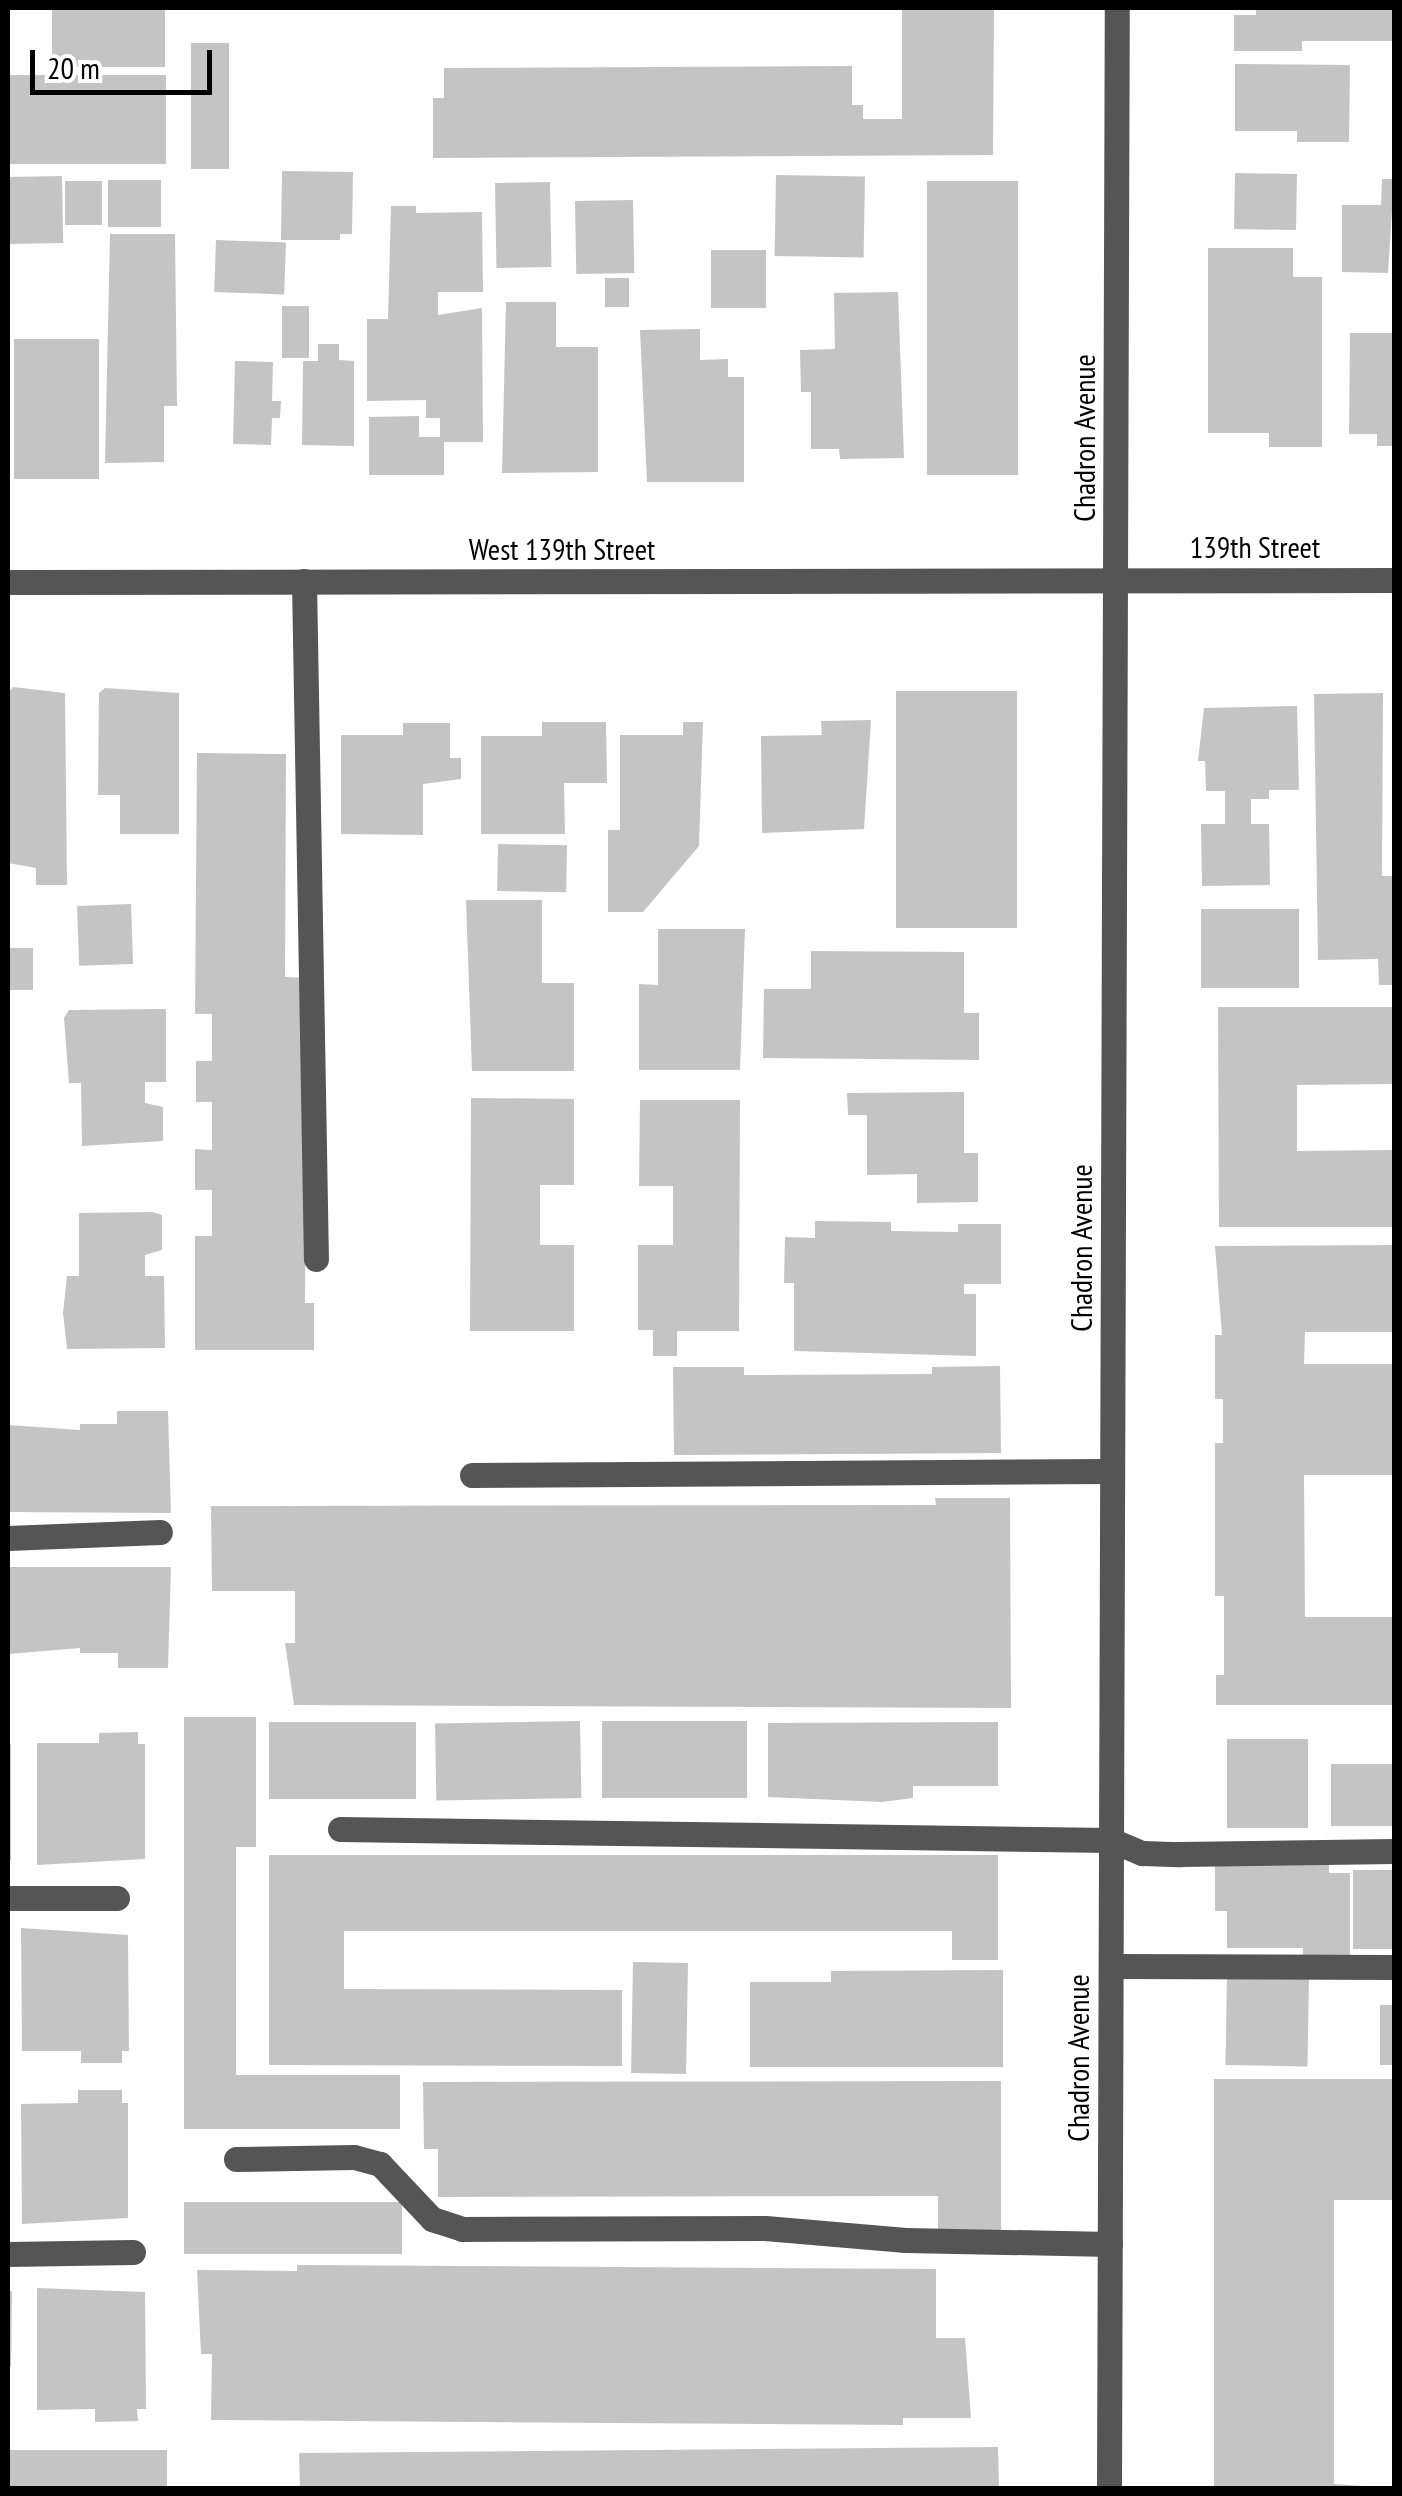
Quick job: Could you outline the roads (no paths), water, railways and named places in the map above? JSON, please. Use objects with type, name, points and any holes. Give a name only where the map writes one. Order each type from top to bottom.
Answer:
[{"type":"street","name":"Chadron Avenue","points":[[1109,2488],[1118,8]]},
{"type":"street","name":"139th Street","points":[[1116,580],[1394,580]]},
{"type":"street","name":"West 139th Street","points":[[8,582],[1116,580]]},
{"type":"street","points":[[304,581],[316,1259]]},
{"type":"street","points":[[472,1475],[1112,1471]]},
{"type":"street","points":[[8,1538],[160,1532]]},
{"type":"street","points":[[340,1828],[1110,1840],[1142,1853],[1394,1851]]},
{"type":"street","points":[[8,1898],[117,1898]]},
{"type":"street","points":[[1110,1966],[1394,1967]]},
{"type":"street","points":[[236,2159],[354,2157],[380,2164],[432,2219],[462,2229],[765,2228],[905,2240],[1110,2244]]},
{"type":"street","points":[[8,2254],[132,2252]]}]
